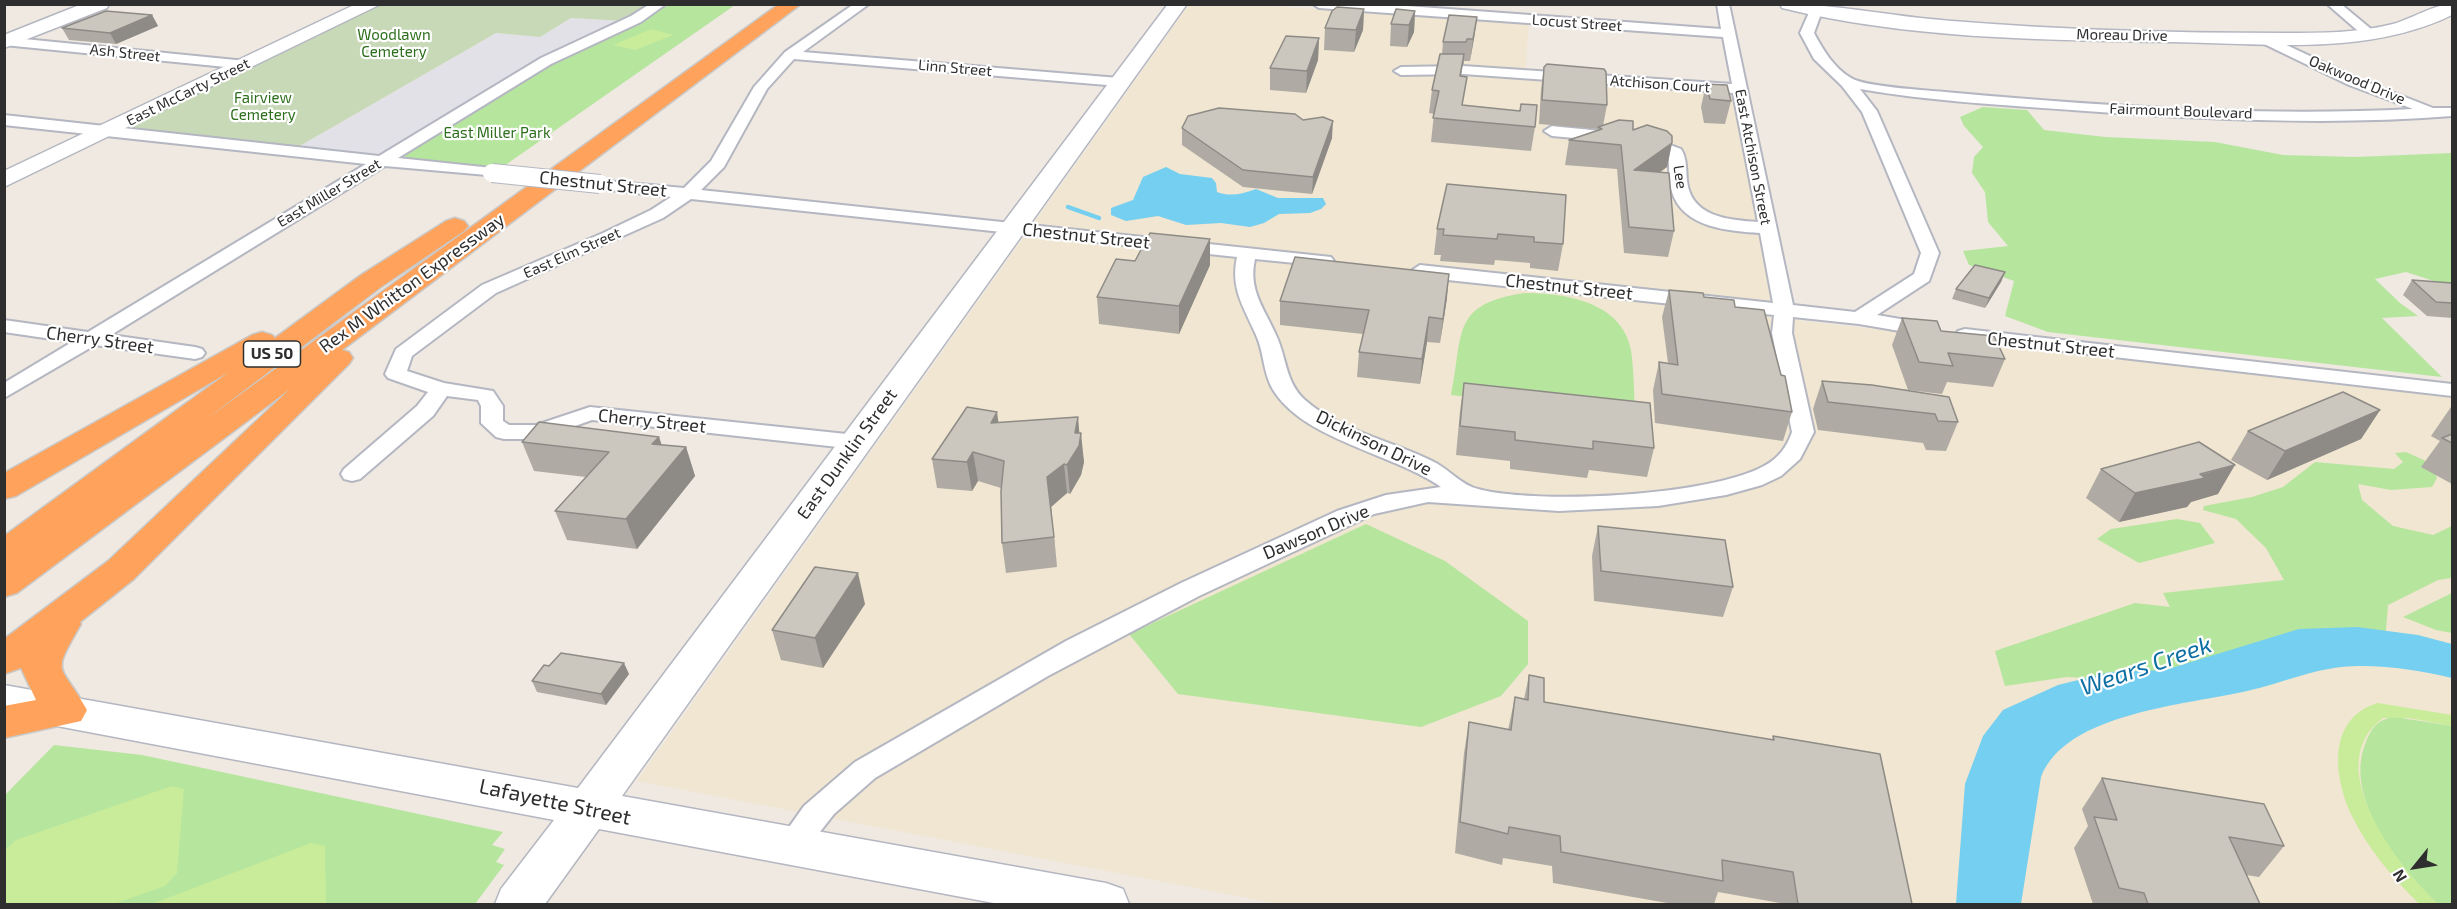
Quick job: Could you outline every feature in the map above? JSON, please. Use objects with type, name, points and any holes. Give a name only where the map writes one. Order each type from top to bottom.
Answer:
[{"type":"highway","name":"Rex M Whitton Expressway","points":[[4,554],[371,281],[548,165],[767,11],[792,4]]},
{"type":"highway","points":[[767,11],[805,4]]},
{"type":"highway","name":"Rex M Whitton Expressway","points":[[4,584],[411,284],[767,11]]},
{"type":"highway","points":[[4,488],[93,435],[371,281]]},
{"type":"highway","points":[[4,660],[70,613],[122,570],[254,443],[411,284]]},
{"type":"highway","points":[[4,722],[66,710],[42,679],[43,649],[70,613]]},
{"type":"main road","points":[[5,41],[100,4]]},
{"type":"main road","name":"East McCarty Street","points":[[4,180],[372,4]]},
{"type":"main road","name":"East Dunklin Street","points":[[518,904],[1178,4]]},
{"type":"main road","name":"Moreau Drive","points":[[1788,4],[1871,18],[2047,34],[2263,38],[2370,34],[2427,22],[2452,8]]},
{"type":"main road","name":"Lafayette Street","points":[[4,700],[1106,904]]},
{"type":"street","name":"East Miller Street","points":[[4,392],[546,61],[636,19],[660,4]]},
{"type":"street","name":"East Elm Street","points":[[441,389],[394,374],[403,353],[489,289],[628,228],[657,214],[688,193],[718,164],[760,87],[790,55],[863,4]]},
{"type":"street","name":"Locust Street","points":[[1319,4],[1427,8],[1728,33]]},
{"type":"street","name":"East Atchison Street","points":[[1723,4],[1784,310]]},
{"type":"street","points":[[2333,4],[2370,34]]},
{"type":"street","points":[[1816,10],[1807,33],[1819,56],[1847,83],[1879,107],[1930,253],[1922,277],[1859,318]]},
{"type":"street","name":"Oakwood Drive","points":[[2263,38],[2354,82],[2445,113],[2452,119]]},
{"type":"street","name":"Ash Street","points":[[5,41],[246,65]]},
{"type":"street","name":"Linn Street","points":[[790,55],[1119,82]]},
{"type":"street","name":"Atchison Court","points":[[1401,71],[1463,70],[1740,90]]},
{"type":"street","name":"Fairmount Boulevard","points":[[1847,83],[1909,94],[2128,110],[2299,116],[2445,113]]},
{"type":"street","name":"Fairmount Boulevard","points":[[1879,107],[1909,94]]},
{"type":"street","name":"Chestnut Street","points":[[4,120],[1348,263]]},
{"type":"street","name":"Lee","points":[[1552,131],[1639,139],[1665,147],[1675,152],[1680,169],[1681,193],[1691,209],[1710,220],[1767,228]]},
{"type":"street","name":"Dickinson Drive","points":[[1247,253],[1242,280],[1246,301],[1267,336],[1278,381],[1289,396],[1319,419],[1429,469],[1468,495]]},
{"type":"street","name":"Chestnut Street","points":[[1400,269],[1859,318],[1946,333],[2452,390]]},
{"type":"street","points":[[1739,305],[1782,333]]},
{"type":"street","name":"Dawson Drive","points":[[790,847],[811,816],[867,769],[1078,646],[1197,585],[1354,513],[1415,496],[1468,495],[1537,504],[1612,503],[1721,488],[1752,481],[1772,472],[1800,444],[1803,432],[1782,333],[1784,310]]},
{"type":"street","name":"Cherry Street","points":[[4,326],[195,354]]},
{"type":"street","points":[[352,474],[425,411],[441,389]]},
{"type":"street","name":"Cherry Street","points":[[441,389],[486,395],[492,406],[492,423],[504,432],[538,432],[590,413],[856,442]]},
{"type":"shaded area","points":[[1189,5],[1257,5],[1492,22],[1529,21],[1525,76],[1733,92],[1777,318],[2452,395],[2452,904],[1279,904],[637,781]]},
{"type":"shaded area","points":[[571,18],[623,21],[527,65],[389,151],[371,155],[298,147],[496,33],[540,37]]},
{"type":"green space","points":[[379,5],[651,5],[623,21],[571,18],[540,37],[496,33],[298,147],[126,130],[126,127]]},
{"type":"green space","name":"East Miller Park","points":[[669,5],[735,5],[501,168],[405,158],[405,154],[563,58]]},
{"type":"green space","points":[[651,29],[673,35],[635,50],[613,45]]},
{"type":"green space","points":[[1983,107],[2027,110],[2044,130],[2105,137],[2215,142],[2283,155],[2355,157],[2452,153],[2452,287],[2406,272],[2375,279],[2400,303],[2418,316],[2382,318],[2442,377],[2048,332],[2005,316],[2014,281],[1969,265],[1963,251],[2008,246],[1988,222],[1985,192],[1972,173],[1974,157],[1983,147],[1964,126],[1960,117]]},
{"type":"green space","points":[[1525,293],[1574,298],[1604,311],[1616,321],[1626,334],[1631,350],[1635,416],[1451,395],[1460,338],[1472,314],[1484,305],[1501,298]]},
{"type":"green space","points":[[2406,452],[2430,463],[2437,478],[2432,487],[2391,490],[2358,484],[2362,500],[2393,526],[2433,535],[2452,526],[2452,578],[2438,580],[2388,605],[2384,655],[2220,684],[2067,677],[2005,686],[1995,651],[2135,603],[2170,607],[2163,593],[2284,580],[2266,548],[2236,519],[2203,510],[2204,506],[2252,497],[2283,487],[2315,462],[2394,469],[2403,462],[2395,453]]},
{"type":"green space","points":[[2177,519],[2200,523],[2215,543],[2139,563],[2097,539],[2111,529]]},
{"type":"green space","points":[[1366,524],[1445,561],[1528,621],[1528,664],[1501,696],[1421,727],[1178,694],[1129,634]]},
{"type":"green space","points":[[2452,593],[2452,633],[2436,630],[2403,617]]},
{"type":"green space","points":[[2378,703],[2452,715],[2452,726],[2409,718],[2383,718],[2365,738],[2359,762],[2362,788],[2372,815],[2386,842],[2438,904],[2419,904],[2382,863],[2352,816],[2341,784],[2338,767],[2342,735],[2350,721],[2361,711]]},
{"type":"green space","points":[[2395,717],[2452,726],[2452,904],[2438,904],[2407,871],[2379,830],[2368,808],[2362,785],[2361,763],[2366,742],[2376,725]]},
{"type":"green space","points":[[54,745],[142,755],[503,832],[492,845],[505,849],[496,862],[504,865],[475,904],[5,904],[5,795]]},
{"type":"green space","points":[[172,786],[184,789],[177,873],[165,886],[114,904],[5,904],[5,850],[16,840]]},
{"type":"green space","points":[[311,843],[325,846],[326,904],[152,904]]},
{"type":"water","points":[[1166,167],[1180,174],[1212,178],[1216,183],[1217,192],[1222,194],[1236,194],[1256,189],[1278,198],[1323,198],[1326,204],[1321,209],[1310,213],[1279,214],[1264,223],[1250,227],[1221,223],[1186,225],[1158,216],[1126,221],[1111,215],[1111,208],[1133,200],[1143,177]]},
{"type":"water","points":[[2357,627],[2418,635],[2452,644],[2452,678],[2385,667],[2332,668],[2247,691],[2162,707],[2102,725],[2075,738],[2055,755],[2041,777],[2021,904],[1956,904],[1965,784],[1983,736],[2003,710],[2058,685],[2110,672],[2165,670],[2299,629]]},
{"type":"building","points":[[1337,7],[1364,9],[1356,30],[1325,28],[1332,11]]},
{"type":"building","points":[[1396,9],[1415,11],[1409,25],[1391,24]]},
{"type":"building","points":[[106,11],[152,15],[110,33],[62,28]]},
{"type":"building","points":[[1449,15],[1477,17],[1473,39],[1467,39],[1466,42],[1443,42]]},
{"type":"building","points":[[1286,36],[1319,38],[1307,71],[1270,68]]},
{"type":"building","points":[[1440,54],[1464,54],[1460,76],[1467,77],[1462,105],[1520,111],[1521,104],[1537,105],[1535,127],[1433,118],[1439,91],[1432,90]]},
{"type":"building","points":[[1547,64],[1604,69],[1607,105],[1542,100],[1544,67]]},
{"type":"building","points":[[1706,84],[1727,85],[1731,101],[1710,99]]},
{"type":"building","points":[[1219,108],[1295,114],[1303,120],[1323,117],[1333,121],[1313,177],[1243,170],[1182,128],[1188,116]]},
{"type":"building","points":[[1619,120],[1633,121],[1633,130],[1647,125],[1667,131],[1672,136],[1672,143],[1634,170],[1669,173],[1674,231],[1629,227],[1621,145],[1569,140],[1602,129],[1598,127]]},
{"type":"building","points":[[1447,184],[1566,195],[1563,244],[1534,242],[1534,237],[1498,234],[1497,239],[1443,235],[1444,229],[1437,229]]},
{"type":"building","points":[[1150,233],[1210,239],[1179,306],[1097,297],[1116,259],[1135,261]]},
{"type":"building","points":[[1295,257],[1449,274],[1443,319],[1429,317],[1422,359],[1359,352],[1369,310],[1280,301]]},
{"type":"building","points":[[1975,265],[2005,272],[1989,298],[1956,289]]},
{"type":"building","points":[[2412,280],[2452,283],[2452,303],[2436,302]]},
{"type":"building","points":[[1669,290],[1703,293],[1704,297],[1734,300],[1735,307],[1764,310],[1781,375],[1785,376],[1792,412],[1662,394],[1659,362],[1678,365]]},
{"type":"building","points":[[1902,318],[1937,321],[1941,331],[1994,336],[2005,359],[1948,353],[1953,366],[1919,362]]},
{"type":"building","points":[[1822,381],[1872,385],[1949,397],[1958,422],[1938,421],[1935,414],[1828,402]]},
{"type":"building","points":[[1464,383],[1650,403],[1654,448],[1593,441],[1593,449],[1515,440],[1515,432],[1460,426]]},
{"type":"building","points":[[2343,392],[2380,410],[2285,451],[2248,431]]},
{"type":"building","points":[[967,407],[997,412],[991,423],[1078,417],[1075,433],[1081,433],[1079,446],[1067,465],[1064,464],[1047,477],[1054,537],[1002,543],[1001,491],[1004,461],[973,452],[967,462],[932,459]]},
{"type":"building","points":[[539,422],[659,437],[652,444],[686,447],[626,519],[555,511],[609,452],[522,442]]},
{"type":"building","points":[[2452,434],[2452,443],[2442,438]]},
{"type":"building","points":[[2199,442],[2235,465],[2200,474],[2205,478],[2135,493],[2101,469]]},
{"type":"building","points":[[1598,526],[1725,540],[1733,587],[1601,571]]},
{"type":"building","points":[[815,567],[858,573],[815,638],[772,630]]},
{"type":"building","points":[[561,653],[624,663],[601,694],[532,681],[544,665],[549,666]]},
{"type":"building","points":[[1529,675],[1544,678],[1544,702],[1774,740],[1773,736],[1880,754],[1912,904],[1798,904],[1793,872],[1722,860],[1723,881],[1561,852],[1560,836],[1509,827],[1508,834],[1460,822],[1469,722],[1511,730],[1515,697],[1528,700]]},
{"type":"building","points":[[2102,778],[2264,804],[2284,846],[2229,837],[2260,904],[2148,904],[2144,893],[2119,888],[2094,817],[2117,820]]},
{"type":"waterway","points":[[1068,207],[1099,218]]},
{"type":"park label","name":"Woodlawn Cemetery","points":[[394,44]]},
{"type":"park label","name":"Fairview Cemetery","points":[[263,106]]},
{"type":"water label","name":"Wears Creek","points":[[2146,666]]}]
